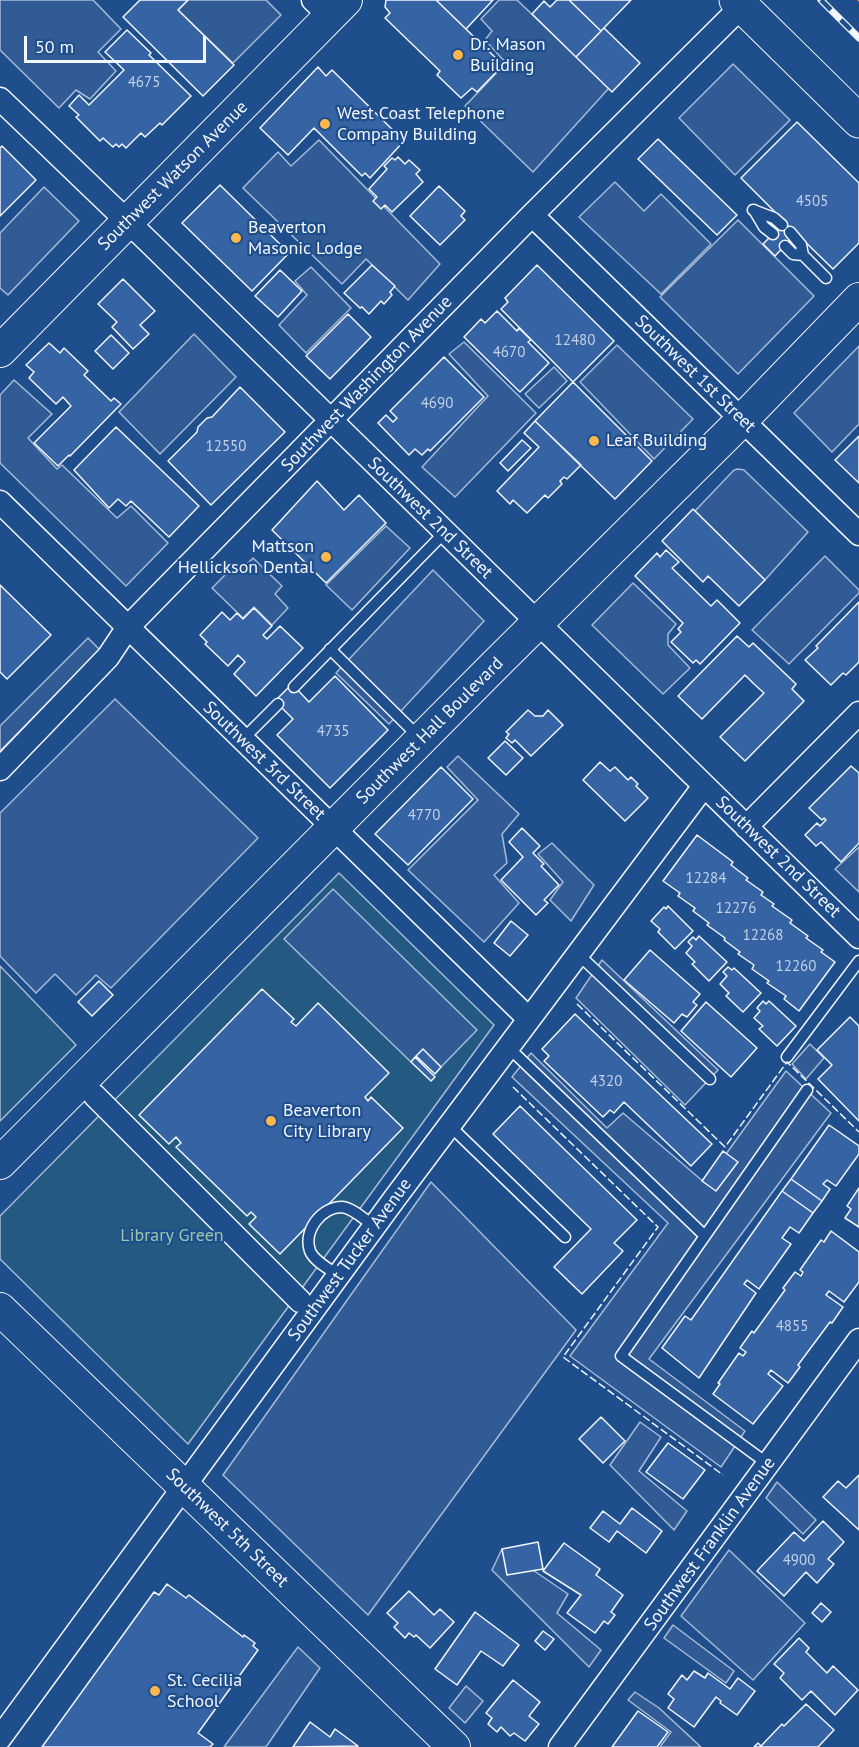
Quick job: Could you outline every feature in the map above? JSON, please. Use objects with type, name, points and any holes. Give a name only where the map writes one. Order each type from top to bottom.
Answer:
[{"type":"main road","points":[[739,3],[859,121]]},
{"type":"main road","name":"Southwest Watson Avenue","points":[[0,351],[128,222],[330,5]]},
{"type":"main road","name":"Southwest Hall Boulevard","points":[[0,1163],[742,420],[859,299]]},
{"type":"main road","name":"Southwest 5th Street","points":[[0,1309],[454,1747]]},
{"type":"street","name":"Southwest Washington Avenue","points":[[0,769],[108,657],[128,627],[739,3]]},
{"type":"street","name":"Southwest 2nd Street","points":[[0,99],[859,937]]},
{"type":"street","name":"Southwest 1st Street","points":[[532,215],[859,534]]},
{"type":"street","name":"Southwest 3rd Street","points":[[0,502],[529,1019]]},
{"type":"street","points":[[746,827],[859,713]]},
{"type":"street","name":"Southwest Tucker Avenue","points":[[0,1738],[374,1226],[705,786]]},
{"type":"street","points":[[95,1096],[300,1301]]},
{"type":"street","name":"Southwest Franklin Avenue","points":[[560,1747],[859,1340]]},
{"type":"lane","points":[[773,234],[753,210],[774,218],[786,228],[801,245],[803,255],[826,278]]},
{"type":"lane","points":[[785,246],[792,254],[803,255]]},
{"type":"lane","points":[[294,687],[445,532]]},
{"type":"lane","points":[[330,650],[422,739]]},
{"type":"lane","points":[[242,740],[278,704]]},
{"type":"lane","points":[[578,954],[710,1079]]},
{"type":"lane","points":[[787,1057],[859,961]]},
{"type":"lane","points":[[508,1047],[705,1236]]},
{"type":"lane","points":[[768,1464],[621,1356],[807,1090]]},
{"type":"lane","points":[[449,1125],[565,1237]]},
{"type":"lane","points":[[338,1275],[318,1261],[310,1252],[309,1239],[312,1227],[320,1216],[330,1210],[343,1207],[374,1226]]},
{"type":"green space","name":"Library Green","points":[[339,873],[494,1025],[188,1444],[0,1259],[0,1216]]},
{"type":"green space","points":[[0,966],[76,1045],[0,1121]]},
{"type":"shaded area","points":[[0,0],[93,0],[121,29],[98,52],[116,71],[90,99],[76,90],[59,108],[0,50]]},
{"type":"shaded area","points":[[188,0],[266,0],[281,15],[233,63],[178,10]]},
{"type":"shaded area","points":[[499,0],[517,0],[609,88],[533,172],[465,106],[506,63],[485,40],[492,31],[481,19]]},
{"type":"shaded area","points":[[733,64],[790,120],[735,175],[679,118]]},
{"type":"shaded area","points":[[319,140],[440,264],[408,300],[366,259],[342,284],[243,188],[278,152],[291,166]]},
{"type":"shaded area","points":[[615,182],[644,211],[661,194],[711,244],[661,294],[579,217]]},
{"type":"shaded area","points":[[44,187],[79,221],[8,295],[0,288],[0,233]]},
{"type":"shaded area","points":[[738,220],[814,296],[738,374],[660,297]]},
{"type":"shaded area","points":[[311,267],[351,308],[306,353],[279,325],[307,295],[295,281]]},
{"type":"shaded area","points":[[194,334],[236,377],[160,454],[119,412]]},
{"type":"shaded area","points":[[464,342],[536,413],[455,497],[422,467],[488,396],[449,354]]},
{"type":"shaded area","points":[[617,345],[693,419],[654,459],[580,382]]},
{"type":"shaded area","points":[[859,346],[859,424],[832,452],[794,413]]},
{"type":"shaded area","points":[[554,367],[567,381],[539,408],[525,394]]},
{"type":"shaded area","points":[[14,380],[52,414],[28,438],[57,469],[62,465],[117,518],[131,506],[168,543],[126,586],[0,463],[0,395]]},
{"type":"shaded area","points":[[734,470],[744,470],[808,532],[765,580],[695,511]]},
{"type":"shaded area","points":[[386,526],[410,548],[352,610],[326,585]]},
{"type":"shaded area","points":[[825,556],[859,590],[859,593],[789,664],[752,630]]},
{"type":"shaded area","points":[[253,558],[282,586],[275,594],[288,608],[272,625],[254,607],[243,618],[212,588],[230,570],[238,573]]},
{"type":"shaded area","points":[[433,570],[484,621],[389,724],[336,673]]},
{"type":"shaded area","points":[[633,583],[676,624],[668,634],[668,645],[690,668],[663,694],[592,625]]},
{"type":"shaded area","points":[[88,638],[100,650],[0,751],[0,726]]},
{"type":"shaded area","points":[[115,699],[258,838],[111,988],[96,975],[76,995],[55,974],[36,993],[0,956],[0,813]]},
{"type":"shaded area","points":[[458,756],[519,814],[502,834],[507,863],[494,875],[519,903],[484,942],[408,870],[478,800],[447,767]]},
{"type":"shaded area","points":[[552,843],[594,885],[571,921],[550,900],[563,882],[538,854]]},
{"type":"shaded area","points":[[859,847],[859,892],[835,869]]},
{"type":"shaded area","points":[[333,889],[477,1030],[441,1067],[423,1050],[411,1062],[284,939]]},
{"type":"shaded area","points":[[602,960],[718,1070],[685,1105],[576,998]]},
{"type":"shaded area","points":[[810,1044],[824,1058],[806,1079],[792,1064]]},
{"type":"shaded area","points":[[531,1053],[607,1128],[623,1113],[705,1183],[786,1071],[831,1113],[649,1359],[745,1431],[721,1467],[570,1356],[668,1223],[512,1077]]},
{"type":"shaded area","points":[[431,1182],[576,1330],[368,1615],[223,1475]]},
{"type":"shaded area","points":[[640,1422],[661,1437],[639,1471],[687,1511],[674,1530],[610,1465]]},
{"type":"shaded area","points":[[777,1482],[816,1520],[803,1534],[766,1498]]},
{"type":"shaded area","points":[[502,1549],[568,1594],[557,1613],[601,1650],[589,1667],[492,1570]]},
{"type":"shaded area","points":[[729,1550],[805,1623],[753,1680],[681,1616]]},
{"type":"shaded area","points":[[673,1625],[734,1671],[726,1683],[664,1638]]},
{"type":"shaded area","points":[[298,1647],[320,1668],[266,1747],[224,1747]]},
{"type":"shaded area","points":[[466,1686],[483,1701],[465,1723],[449,1708]]},
{"type":"shaded area","points":[[635,1692],[659,1708],[701,1747],[660,1747],[671,1732],[628,1700]]},
{"type":"building","points":[[140,0],[188,0],[178,10],[234,65],[203,96],[123,17]]},
{"type":"building","name":"Dr. Mason Building","points":[[386,0],[436,0],[503,65],[477,92],[472,88],[461,98],[437,75],[440,71],[385,18],[390,13],[385,7]]},
{"type":"building","points":[[436,0],[493,0],[466,29]]},
{"type":"building","points":[[557,0],[569,0],[601,31],[576,57],[532,14],[544,1],[550,7]]},
{"type":"building","points":[[569,0],[631,0],[601,31]]},
{"type":"building","points":[[604,28],[640,63],[612,92],[576,57]]},
{"type":"building","points":[[127,30],[191,96],[162,125],[160,123],[145,137],[141,133],[126,148],[122,144],[119,147],[116,144],[113,147],[103,138],[100,141],[76,117],[79,115],[69,106],[79,95],[89,105],[124,70],[105,52]]},
{"type":"building","name":"West Coast Telephone Company Building","points":[[318,67],[326,76],[332,70],[404,141],[370,178],[365,173],[362,176],[314,128],[288,155],[260,128]]},
{"type":"building","points":[[797,122],[859,183],[859,243],[833,269],[792,229],[792,238],[775,256],[763,244],[785,222],[741,178]]},
{"type":"building","points":[[658,139],[737,215],[717,235],[638,159]]},
{"type":"building","points":[[2,146],[36,180],[0,216],[0,148]]},
{"type":"building","points":[[398,157],[405,164],[409,160],[420,170],[416,174],[423,182],[392,212],[385,205],[381,209],[373,201],[377,197],[369,189],[387,169],[384,166],[392,158],[395,160]]},
{"type":"building","name":"Beaverton Masonic Lodge","points":[[220,185],[289,253],[252,291],[182,223]]},
{"type":"building","points":[[439,186],[465,211],[461,216],[465,220],[440,245],[410,216]]},
{"type":"building","points":[[372,265],[395,286],[390,292],[392,295],[384,304],[381,301],[369,314],[344,293]]},
{"type":"building","points":[[537,265],[614,341],[573,382],[501,309],[508,302],[505,298]]},
{"type":"building","points":[[280,270],[302,291],[278,317],[255,296]]},
{"type":"building","points":[[123,279],[155,311],[140,325],[149,334],[133,349],[112,327],[117,322],[98,304]]},
{"type":"building","points":[[497,311],[517,331],[519,328],[531,340],[528,342],[549,363],[520,392],[464,337],[481,319],[485,323]]},
{"type":"building","points":[[348,314],[371,337],[330,379],[306,356]]},
{"type":"building","points":[[111,335],[129,353],[113,369],[95,351]]},
{"type":"building","points":[[49,343],[60,353],[64,348],[88,371],[84,375],[111,401],[114,398],[121,404],[58,466],[34,443],[71,406],[63,397],[56,404],[29,378],[34,372],[26,365]]},
{"type":"building","points":[[444,357],[484,397],[430,451],[428,449],[422,455],[415,449],[409,455],[378,423],[386,415],[393,422],[397,418],[390,411]]},
{"type":"building","name":"Leaf Building","points":[[573,382],[652,461],[615,499],[535,421]]},
{"type":"building","points":[[240,387],[285,432],[211,505],[168,461],[197,432],[198,427],[207,418],[212,417]]},
{"type":"building","points":[[535,421],[581,465],[567,479],[564,477],[560,481],[562,484],[548,498],[545,495],[527,513],[513,500],[510,504],[497,491],[539,447],[524,433]]},
{"type":"building","points":[[116,427],[199,506],[169,537],[131,501],[126,506],[118,499],[109,508],[74,470]]},
{"type":"building","points":[[859,436],[859,483],[835,460]]},
{"type":"building","points":[[522,440],[531,448],[508,471],[500,463]]},
{"type":"building","name":"Mattson Hellickson Dental","points":[[317,481],[344,510],[359,495],[386,523],[326,583],[272,530]]},
{"type":"building","points":[[693,509],[765,580],[739,606],[708,576],[703,582],[662,541]]},
{"type":"building","points":[[666,550],[679,562],[672,568],[711,606],[717,600],[740,623],[700,664],[696,660],[693,663],[671,642],[681,632],[678,629],[683,623],[635,576],[657,553],[660,557]]},
{"type":"building","points":[[0,585],[51,635],[7,679],[0,672]]},
{"type":"building","points":[[859,602],[859,662],[831,685],[805,660]]},
{"type":"building","points":[[254,608],[272,626],[263,635],[267,639],[280,626],[303,648],[256,696],[234,674],[245,662],[238,655],[228,666],[205,644],[207,642],[200,635],[222,612],[230,620],[237,613],[243,619]]},
{"type":"building","points":[[737,636],[749,647],[753,643],[796,684],[792,689],[804,701],[745,761],[720,737],[764,693],[745,675],[702,719],[678,696]]},
{"type":"building","points":[[335,676],[388,730],[330,788],[277,735],[293,719],[275,701],[292,684],[309,702]]},
{"type":"building","points":[[528,710],[535,716],[543,716],[548,710],[563,725],[531,756],[515,740],[512,743],[506,738],[509,734],[506,732]]},
{"type":"building","points":[[505,741],[523,758],[506,775],[488,758]]},
{"type":"building","points":[[600,762],[610,771],[615,767],[628,780],[631,777],[648,798],[625,821],[583,780]]},
{"type":"building","points":[[851,766],[859,773],[859,843],[841,862],[821,842],[816,846],[805,835],[817,823],[820,826],[826,820],[824,818],[822,820],[809,808]]},
{"type":"building","points":[[441,767],[473,799],[408,865],[375,834]]},
{"type":"building","points":[[522,828],[540,846],[533,853],[544,864],[541,866],[559,885],[544,900],[548,903],[536,915],[501,880],[523,857],[509,842]]},
{"type":"building","points":[[697,835],[733,862],[731,865],[763,892],[761,895],[774,904],[772,906],[792,920],[790,923],[808,936],[806,938],[835,962],[799,1011],[784,999],[786,996],[752,969],[754,965],[738,954],[740,952],[707,925],[709,923],[693,911],[695,908],[678,896],[680,893],[663,881]]},
{"type":"building","points":[[668,906],[693,931],[675,949],[658,932],[660,929],[651,921],[664,907],[666,909]]},
{"type":"building","points":[[511,921],[528,935],[510,956],[494,943]]},
{"type":"building","points":[[699,936],[727,962],[709,981],[692,964],[695,962],[686,953],[692,946],[688,942],[693,937],[696,940]]},
{"type":"building","points":[[650,950],[700,994],[693,1002],[697,1005],[687,1017],[682,1014],[674,1023],[624,980]]},
{"type":"building","points":[[728,967],[732,970],[734,968],[761,993],[743,1012],[726,996],[729,993],[720,984],[727,976],[723,972]]},
{"type":"building","points":[[99,981],[113,995],[92,1016],[78,1002]]},
{"type":"building","name":"Beaverton City Library","points":[[262,989],[294,1019],[291,1022],[296,1026],[318,1003],[389,1073],[365,1097],[368,1101],[371,1097],[403,1128],[280,1254],[249,1224],[256,1217],[251,1212],[247,1216],[176,1147],[181,1143],[176,1137],[169,1144],[139,1115]]},
{"type":"building","points":[[763,1001],[766,1004],[769,1001],[796,1026],[777,1046],[759,1029],[763,1026],[754,1018],[760,1011],[757,1008]]},
{"type":"building","points":[[706,1002],[757,1048],[731,1077],[681,1031]]},
{"type":"building","points":[[575,1014],[712,1144],[691,1166],[624,1102],[614,1113],[610,1110],[603,1117],[544,1061],[549,1056],[542,1049]]},
{"type":"building","points":[[850,1017],[859,1026],[859,1121],[818,1079],[832,1065],[817,1050]]},
{"type":"building","points":[[423,1049],[441,1067],[435,1074],[416,1056]]},
{"type":"building","points":[[415,1057],[435,1077],[431,1081],[411,1062]]},
{"type":"building","points":[[520,1106],[637,1220],[614,1243],[623,1251],[582,1294],[554,1267],[591,1229],[493,1134]]},
{"type":"building","points":[[829,1125],[859,1146],[859,1154],[836,1186],[827,1180],[823,1184],[830,1189],[822,1201],[791,1179]]},
{"type":"building","points":[[723,1151],[738,1162],[716,1191],[702,1181]]},
{"type":"building","points":[[791,1179],[822,1201],[813,1213],[782,1191]]},
{"type":"building","points":[[859,1188],[859,1227],[845,1218],[851,1209],[847,1206]]},
{"type":"building","points":[[782,1191],[813,1213],[799,1233],[790,1227],[782,1238],[791,1244],[759,1289],[747,1280],[744,1284],[756,1293],[699,1378],[662,1348],[685,1316],[691,1320]]},
{"type":"building","points":[[831,1231],[859,1252],[859,1282],[844,1302],[829,1291],[826,1295],[843,1307],[798,1365],[800,1367],[788,1383],[771,1370],[768,1374],[783,1386],[753,1424],[713,1394],[739,1353],[743,1356],[746,1352],[740,1348],[752,1331],[754,1333],[785,1290],[783,1288],[795,1272],[801,1276],[803,1272],[800,1270],[821,1240],[824,1242]]},
{"type":"building","points":[[601,1417],[625,1441],[603,1463],[579,1439]]},
{"type":"building","points":[[668,1443],[705,1470],[683,1499],[646,1472]]},
{"type":"building","points":[[859,1475],[859,1530],[823,1497],[838,1481],[846,1488]]},
{"type":"building","points":[[632,1508],[662,1531],[646,1553],[617,1531],[609,1542],[590,1528],[603,1511],[620,1524]]},
{"type":"building","points":[[823,1521],[844,1542],[828,1559],[834,1564],[817,1583],[806,1572],[784,1596],[757,1571],[794,1532],[804,1541]]},
{"type":"building","points":[[538,1542],[543,1569],[507,1575],[502,1549]]},
{"type":"building","points":[[564,1543],[600,1569],[596,1575],[623,1595],[611,1612],[615,1615],[608,1624],[604,1621],[595,1633],[567,1613],[581,1595],[543,1571]]},
{"type":"building","name":"St. Cecilia School","points":[[167,1584],[186,1598],[189,1595],[243,1637],[244,1635],[255,1643],[253,1646],[258,1650],[198,1733],[213,1744],[210,1747],[42,1747],[154,1592],[159,1595]]},
{"type":"building","points":[[409,1591],[434,1615],[440,1609],[454,1622],[430,1648],[416,1635],[414,1637],[409,1633],[405,1638],[394,1627],[398,1623],[387,1613]]},
{"type":"building","points":[[821,1603],[831,1612],[822,1622],[812,1613]]},
{"type":"building","points":[[475,1612],[519,1645],[503,1666],[481,1651],[457,1685],[435,1669]]},
{"type":"building","points":[[543,1631],[554,1639],[545,1650],[535,1641]]},
{"type":"building","points":[[799,1638],[809,1648],[806,1652],[827,1673],[833,1666],[858,1690],[835,1715],[811,1691],[802,1700],[780,1678],[784,1673],[774,1664]]},
{"type":"building","points":[[694,1671],[705,1678],[708,1673],[730,1689],[738,1678],[755,1691],[737,1715],[720,1703],[721,1701],[716,1697],[694,1727],[668,1708],[674,1699],[668,1694],[682,1675],[687,1680]]},
{"type":"building","points":[[513,1680],[540,1702],[529,1716],[539,1724],[525,1741],[514,1733],[510,1736],[501,1727],[497,1732],[488,1724],[492,1718],[486,1713]]},
{"type":"building","points":[[806,1704],[834,1730],[818,1747],[754,1747],[758,1743],[761,1746]]},
{"type":"building","points":[[638,1711],[668,1732],[657,1747],[612,1747]]},
{"type":"building","points":[[310,1722],[330,1737],[335,1729],[358,1746],[293,1747]]},
{"type":"railway","points":[[821,0],[859,38]]},
{"type":"fence","points":[[577,1004],[725,1147],[787,1062],[859,1132]]},
{"type":"fence","points":[[513,1087],[658,1227],[563,1357],[723,1475]]},
{"type":"place","name":"Dr. Mason Building","points":[[458,55]]},
{"type":"place","name":"West Coast Telephone Company Building","points":[[325,124]]},
{"type":"place","name":"Beaverton Masonic Lodge","points":[[236,238]]},
{"type":"place","name":"Leaf Building","points":[[594,441]]},
{"type":"place","name":"Mattson Hellickson Dental","points":[[326,557]]},
{"type":"place","name":"Beaverton City Library","points":[[271,1121]]},
{"type":"place","name":"St. Cecilia School","points":[[155,1691]]}]
